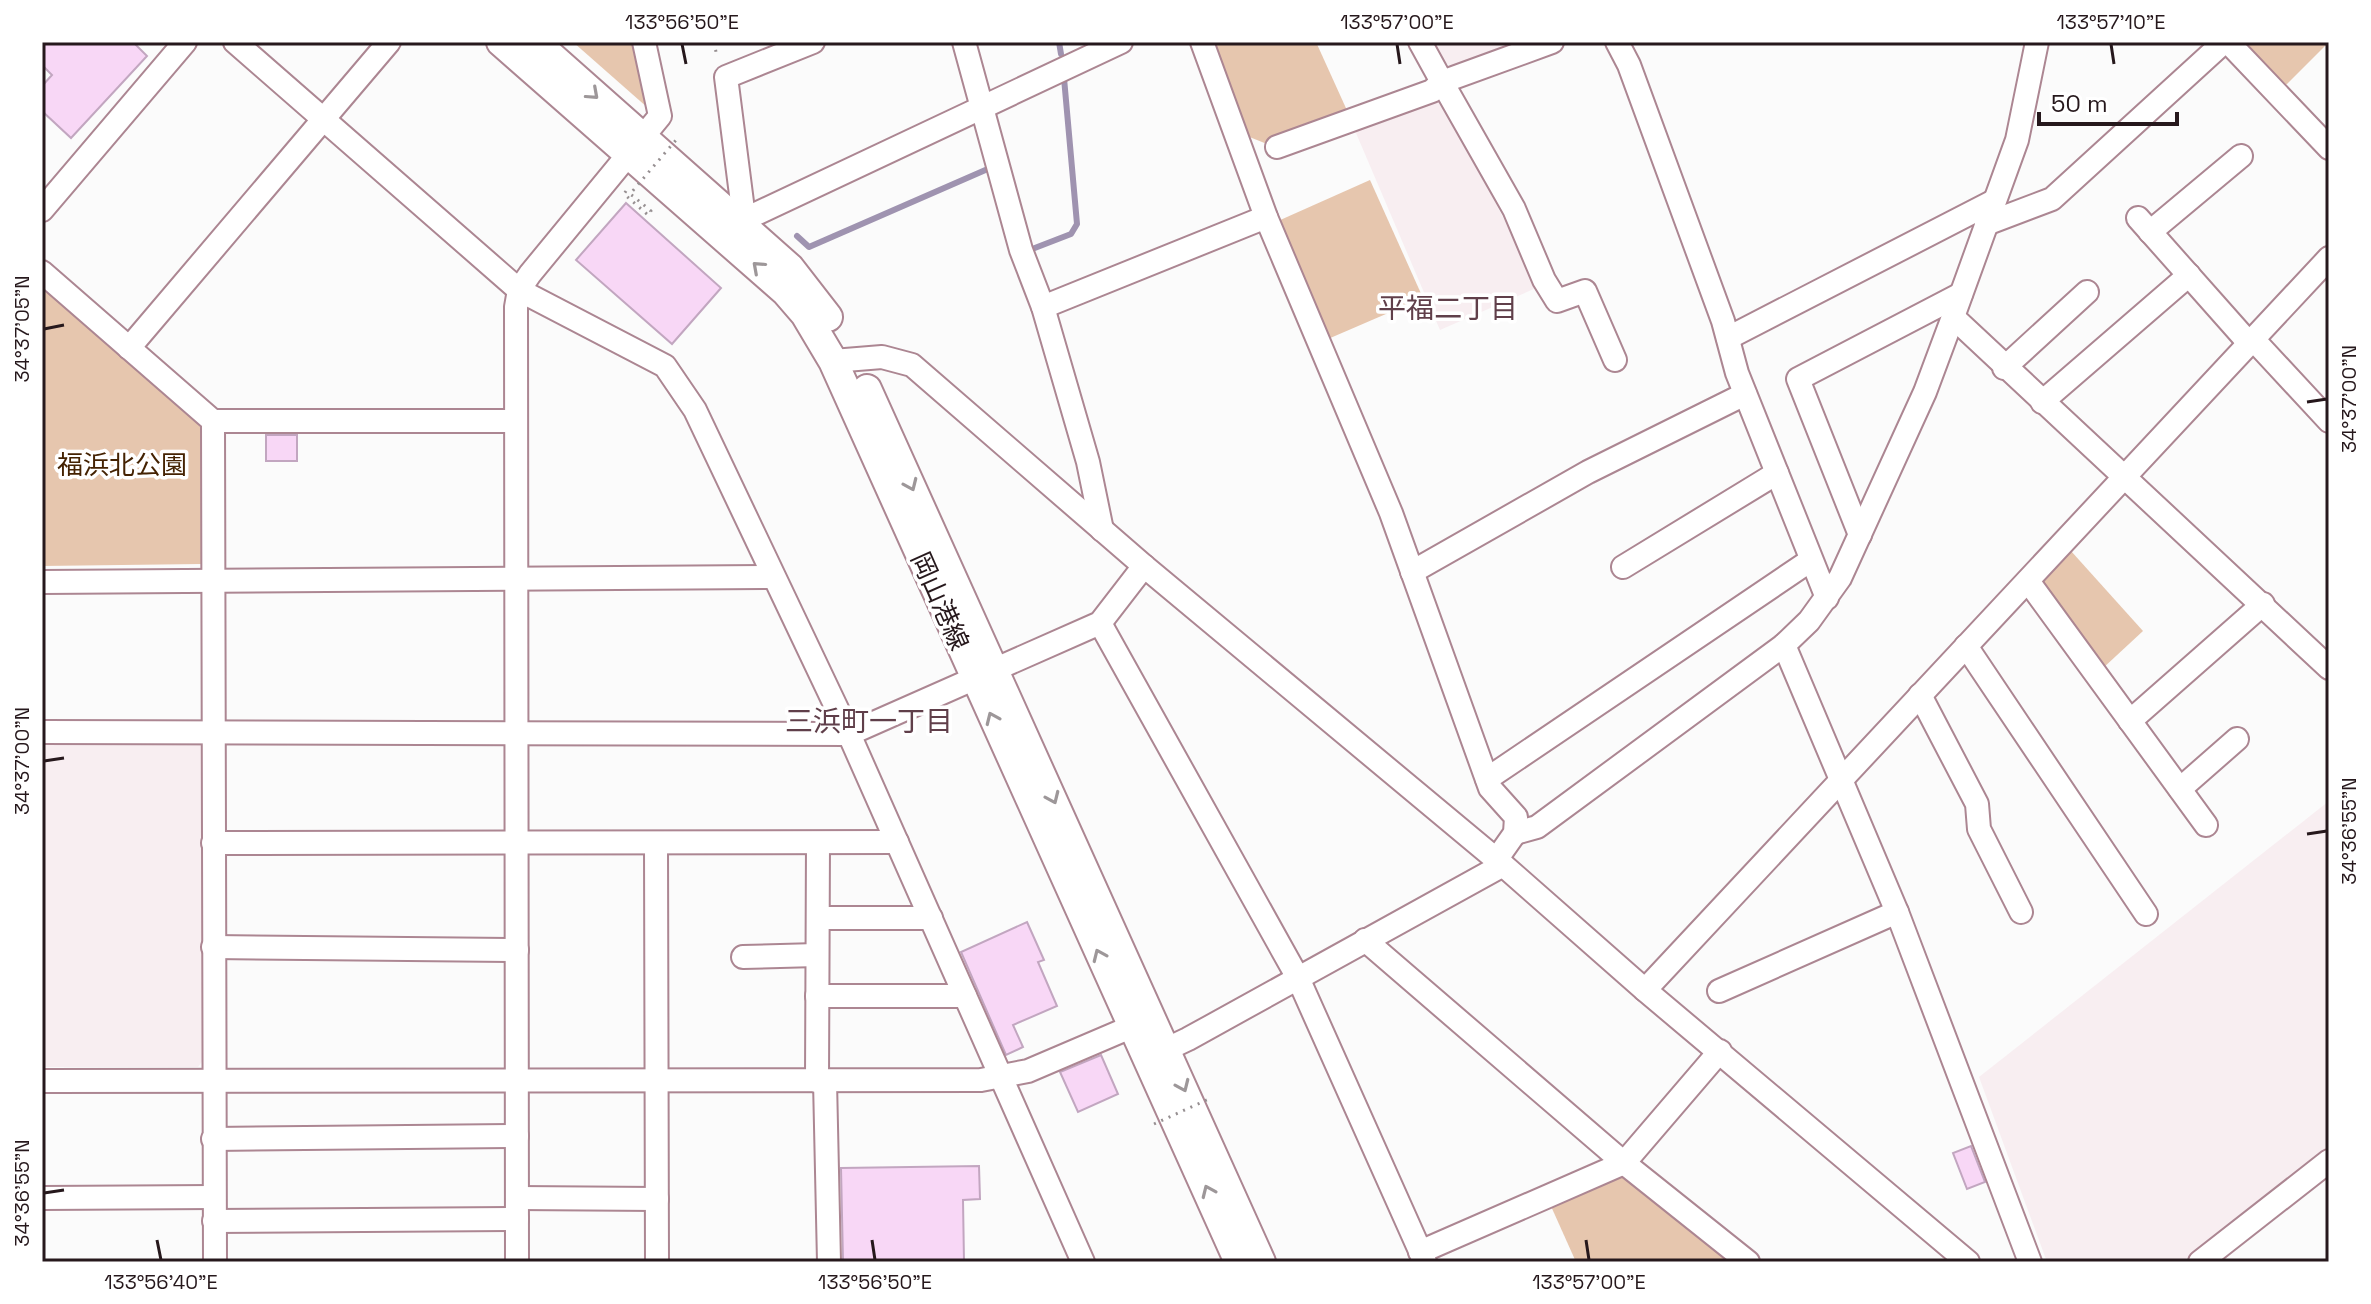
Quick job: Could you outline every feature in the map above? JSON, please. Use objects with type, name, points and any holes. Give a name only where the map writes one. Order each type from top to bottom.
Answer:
[{"type":"main road","name":"岡山港線","points":[[501,42],[733,224],[844,360],[1149,1038],[1261,1262]]},
{"type":"main road","name":"岡山港線","points":[[535,42],[636,148]]},
{"type":"main road","name":"岡山港線","points":[[1149,1038],[1239,1262]]},
{"type":"street","points":[[42,210],[185,42]]},
{"type":"street","points":[[235,42],[519,290],[665,366],[695,410],[849,734],[1083,1262]]},
{"type":"street","points":[[133,344],[319,115],[389,42]]},
{"type":"street","points":[[517,1262],[516,307],[519,290],[660,116],[661,109],[644,42]]},
{"type":"street","points":[[813,42],[726,77],[733,224],[1121,42]]},
{"type":"street","points":[[964,42],[1023,252],[1043,307],[1088,462],[1102,530]]},
{"type":"street","points":[[42,1081],[1002,1079],[1149,1038],[1298,978],[1499,862],[1515,833],[1516,817],[1490,788],[1412,572],[1266,217],[1202,42]]},
{"type":"street","points":[[1420,42],[1514,209],[1544,280],[1557,301],[1585,291],[1615,360]]},
{"type":"street","points":[[1277,147],[1432,91],[1442,82],[1552,42]]},
{"type":"street","points":[[1617,42],[1629,65],[1733,335],[1745,394],[1827,598]]},
{"type":"street","points":[[1515,833],[1537,827],[1784,645],[1827,598],[1860,535],[1925,392],[2017,140],[2037,42]]},
{"type":"street","points":[[1986,224],[2052,199],[2224,44],[2329,148]]},
{"type":"street","points":[[2241,156],[2144,225],[2329,421]]},
{"type":"street","points":[[1733,335],[1994,201]]},
{"type":"street","points":[[1043,307],[1266,217]]},
{"type":"street","points":[[1645,990],[1843,776],[2127,478],[2250,340],[2329,258]]},
{"type":"street","points":[[42,272],[133,344],[219,421],[516,421]]},
{"type":"street","points":[[2046,398],[2189,275]]},
{"type":"street","points":[[2008,364],[2087,292]]},
{"type":"street","points":[[1860,535],[1798,379],[1961,294]]},
{"type":"street","points":[[1953,317],[2046,398],[2329,668]]},
{"type":"street","points":[[844,360],[882,357],[912,365],[1144,566],[1499,862],[1645,990],[1968,1262]]},
{"type":"street","points":[[1412,572],[1588,472],[1745,394]]},
{"type":"street","points":[[215,1262],[213,843],[220,580],[219,421]]},
{"type":"street","points":[[1623,567],[1777,473]]},
{"type":"street","points":[[1487,779],[1811,560]]},
{"type":"street","points":[[42,732],[214,728],[516,735],[849,734],[1100,623],[1144,566]]},
{"type":"street","points":[[42,582],[773,577]]},
{"type":"street","points":[[2028,581],[2206,825]]},
{"type":"street","points":[[2130,721],[2263,604]]},
{"type":"street","points":[[1100,623],[1298,978],[1420,1258],[1624,1163],[1720,1051]]},
{"type":"street","points":[[1784,645],[1843,776],[2030,1262]]},
{"type":"street","points":[[1966,646],[2146,914]]},
{"type":"street","points":[[1920,695],[1977,804],[1979,829],[2021,912]]},
{"type":"street","points":[[2180,789],[2237,739]]},
{"type":"street","points":[[213,843],[897,842]]},
{"type":"street","points":[[818,843],[817,996],[829,1262]]},
{"type":"street","points":[[656,844],[657,1262]]},
{"type":"street","points":[[1719,991],[1897,912]]},
{"type":"street","points":[[818,918],[931,918]]},
{"type":"street","points":[[1365,940],[1624,1163],[1748,1262]]},
{"type":"street","points":[[213,947],[517,950]]},
{"type":"street","points":[[743,957],[817,955]]},
{"type":"street","points":[[817,996],[965,996]]},
{"type":"street","points":[[213,1139],[517,1136]]},
{"type":"street","points":[[2200,1262],[2329,1161]]},
{"type":"street","points":[[42,1198],[214,1197]]},
{"type":"street","points":[[214,1221],[517,1209],[657,1199]]},
{"type":"path","points":[[626,196],[648,215],[651,211],[630,194],[676,140],[679,143]]},
{"type":"path","points":[[1154,1124],[1211,1098]]},
{"type":"shaded area","points":[[1432,42],[1529,42],[1456,68],[1443,62]]},
{"type":"shaded area","points":[[1432,98],[1444,104],[1509,229],[1512,229],[1536,288],[1440,330],[1353,126]]},
{"type":"shaded area","points":[[42,744],[200,744],[204,749],[204,1059],[198,1067],[42,1067]]},
{"type":"shaded area","points":[[2329,801],[2329,1147],[2182,1262],[2047,1262],[1979,1077]]},
{"type":"green space","points":[[573,42],[636,42],[648,108]]},
{"type":"green space","points":[[1213,42],[1316,42],[1350,117],[1267,144],[1247,136]]},
{"type":"green space","points":[[2242,42],[2329,42],[2283,88]]},
{"type":"green space","points":[[1370,180],[1423,298],[1328,339],[1278,221]]},
{"type":"green space","name":"福浜北公園","points":[[42,283],[204,425],[201,564],[42,566]]},
{"type":"green space","points":[[2071,551],[2143,631],[2102,669],[2043,590],[2044,577]]},
{"type":"green space","points":[[1623,1173],[1731,1262],[1576,1262],[1550,1204]]},
{"type":"building","points":[[42,42],[133,42],[147,56],[71,138],[42,111],[42,86],[52,75],[42,65]]},
{"type":"building","points":[[626,203],[721,288],[672,344],[576,260]]},
{"type":"building","points":[[266,435],[297,435],[297,461],[266,461]]},
{"type":"building","points":[[1027,922],[1044,960],[1038,962],[1057,1006],[1013,1025],[1023,1047],[1006,1055],[961,952]]},
{"type":"building","points":[[1101,1055],[1118,1094],[1078,1112],[1060,1072]]},
{"type":"building","points":[[1971,1146],[1985,1182],[1967,1189],[1953,1153]]},
{"type":"building","points":[[979,1166],[980,1199],[963,1200],[964,1262],[843,1262],[841,1168]]},
{"type":"waterway","points":[[1059,42],[1061,54]]},
{"type":"waterway","points":[[1027,251],[1071,234],[1077,224],[1064,78]]},
{"type":"waterway","points":[[797,236],[809,247],[990,168],[989,164]]},
{"type":"district","name":"平福二丁目","points":[[1448,308]]},
{"type":"district","name":"三浜町一丁目","points":[[869,721]]}]
